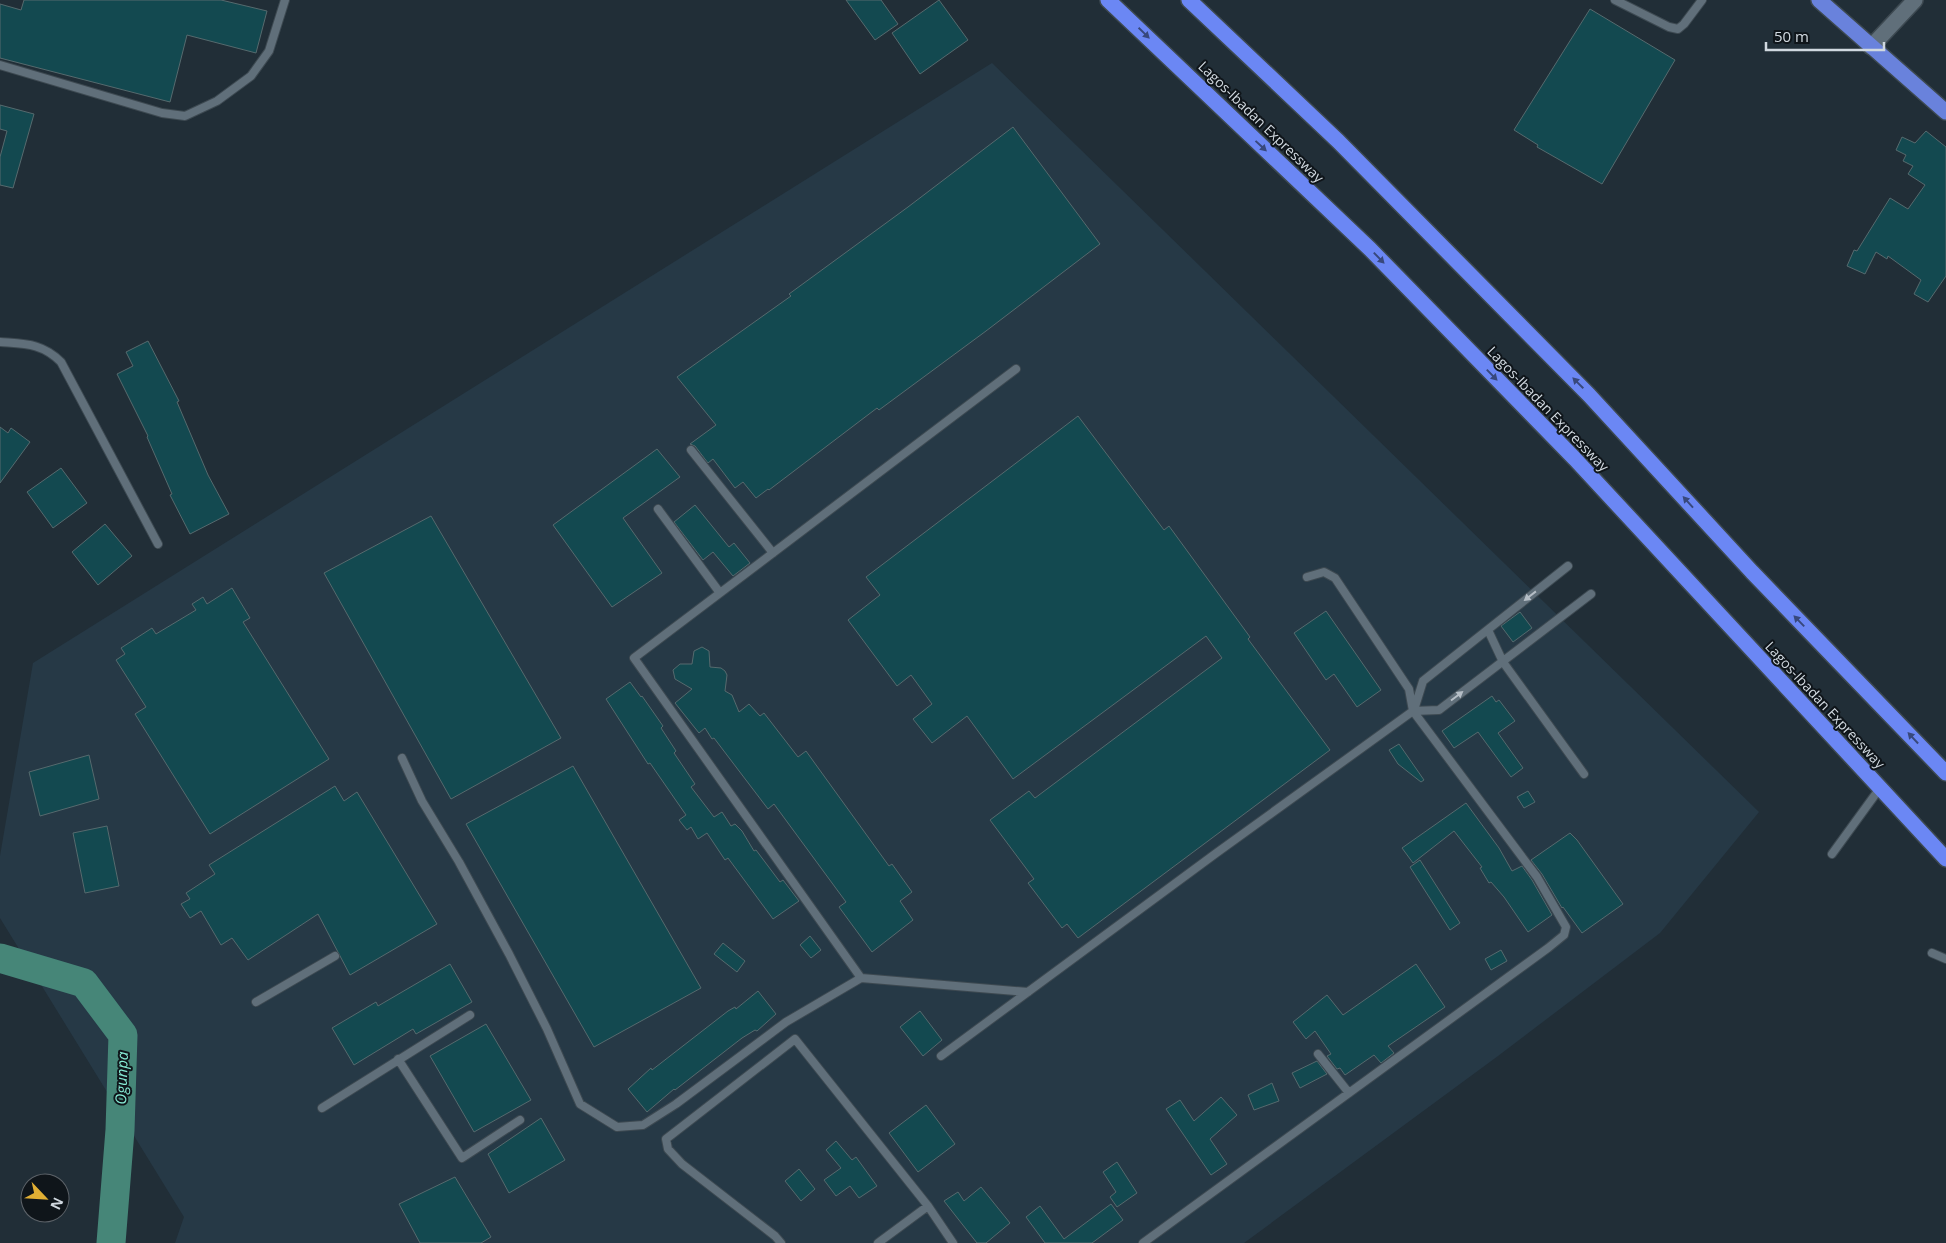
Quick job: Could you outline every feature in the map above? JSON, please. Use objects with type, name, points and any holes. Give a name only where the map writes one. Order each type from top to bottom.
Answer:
[{"type":"highway","name":"Lagos-Ibadan Expressway","points":[[1108,0],[1370,249],[1575,459],[1946,859]]},
{"type":"highway","points":[[1820,0],[1870,47],[1946,112]]},
{"type":"highway","points":[[1195,2],[1338,140],[1589,394],[1752,572],[1946,773]]},
{"type":"street","points":[[1870,47],[1915,0]]},
{"type":"lane","points":[[0,65],[162,113],[185,116],[217,101],[251,76],[269,52],[285,0]]},
{"type":"lane","points":[[1615,0],[1669,28],[1678,29],[1702,0]]},
{"type":"lane","points":[[0,342],[34,345],[51,352],[61,362],[158,544]]},
{"type":"lane","points":[[861,978],[634,658],[1016,369]]},
{"type":"lane","points":[[691,450],[773,553]]},
{"type":"lane","points":[[658,509],[720,593]]},
{"type":"lane","points":[[1413,711],[1423,681],[1568,566]]},
{"type":"lane","points":[[1143,1243],[1548,948],[1564,935],[1566,927],[1537,877],[1413,711],[1409,688],[1335,578],[1324,572],[1307,577]]},
{"type":"lane","points":[[941,1056],[1413,711],[1439,710],[1591,594]]},
{"type":"lane","points":[[1488,630],[1503,662],[1584,774]]},
{"type":"lane","points":[[402,758],[422,800],[460,862],[510,954],[547,1029],[580,1104],[616,1127],[643,1125],[676,1104],[786,1022],[861,978],[1028,992]]},
{"type":"lane","points":[[1832,854],[1880,788]]},
{"type":"lane","points":[[1932,953],[1946,959]]},
{"type":"lane","points":[[256,1002],[335,956]]},
{"type":"lane","points":[[322,1108],[470,1015]]},
{"type":"lane","points":[[781,1243],[682,1164],[668,1149],[666,1139],[795,1039],[928,1206],[954,1243]]},
{"type":"lane","points":[[1318,1054],[1349,1093]]},
{"type":"lane","points":[[398,1060],[462,1158],[520,1120]]},
{"type":"lane","points":[[878,1243],[928,1206]]},
{"type":"shaded area","points":[[992,63],[1759,812],[1660,933],[1498,1056],[1244,1243],[175,1243],[184,1217],[0,918],[0,856],[33,663]]},
{"type":"building","points":[[24,0],[221,0],[267,11],[256,53],[187,35],[170,102],[0,58],[0,4],[21,10]]},
{"type":"building","points":[[846,0],[881,0],[898,24],[875,40]]},
{"type":"building","points":[[939,0],[968,40],[920,74],[892,33]]},
{"type":"building","points":[[1590,9],[1675,60],[1602,184],[1537,147],[1538,145],[1514,130]]},
{"type":"building","points":[[0,105],[34,114],[13,188],[0,185],[0,157],[7,131],[0,129]]},
{"type":"building","points":[[1013,127],[1100,244],[986,331],[879,410],[877,408],[769,490],[756,498],[743,482],[735,488],[713,459],[708,463],[695,446],[690,444],[716,425],[677,377],[791,296],[789,294]]},
{"type":"building","points":[[1926,131],[1946,147],[1946,276],[1928,302],[1914,294],[1921,280],[1888,256],[1887,259],[1876,252],[1865,274],[1847,266],[1854,250],[1857,251],[1890,198],[1908,209],[1925,185],[1908,174],[1913,166],[1903,161],[1906,155],[1896,150],[1902,137],[1915,143]]},
{"type":"building","points":[[148,341],[179,401],[177,402],[208,475],[229,514],[190,534],[170,495],[172,494],[148,436],[117,374],[133,366],[126,352]]},
{"type":"building","points":[[1078,416],[1164,530],[1169,526],[1250,637],[1248,639],[1330,750],[1078,938],[1067,924],[1062,928],[1028,883],[1034,879],[990,820],[1029,791],[1035,798],[1222,658],[1206,636],[1013,779],[967,716],[932,743],[913,719],[932,704],[911,675],[897,686],[848,620],[880,595],[866,577]]},
{"type":"building","points":[[0,427],[8,433],[11,428],[30,442],[0,483]]},
{"type":"building","points":[[657,449],[680,477],[623,518],[662,573],[612,607],[553,525]]},
{"type":"building","points":[[61,468],[87,503],[53,528],[27,492]]},
{"type":"building","points":[[695,505],[729,547],[734,543],[750,563],[733,576],[713,552],[703,560],[674,522]]},
{"type":"building","points":[[431,516],[561,738],[451,799],[324,573]]},
{"type":"building","points":[[105,524],[132,556],[98,585],[72,552]]},
{"type":"building","points":[[232,588],[250,618],[243,622],[329,759],[210,834],[135,714],[146,707],[116,660],[125,654],[121,648],[152,628],[156,634],[196,610],[192,604],[203,597],[207,604]]},
{"type":"building","points":[[1326,611],[1381,690],[1357,707],[1334,674],[1326,680],[1294,633]]},
{"type":"building","points":[[1520,612],[1532,628],[1513,642],[1501,626]]},
{"type":"building","points":[[702,647],[709,651],[710,667],[721,668],[725,671],[727,675],[725,691],[732,695],[739,712],[749,704],[760,716],[764,713],[798,757],[806,751],[889,866],[892,864],[912,892],[900,901],[913,920],[872,952],[839,907],[846,902],[774,804],[768,809],[714,738],[712,739],[705,728],[699,733],[675,703],[692,689],[675,679],[673,670],[680,664],[692,664],[694,651]]},
{"type":"building","points":[[630,682],[663,726],[661,728],[676,751],[674,753],[695,784],[691,787],[714,817],[722,812],[731,826],[735,824],[742,831],[754,851],[756,850],[780,882],[783,880],[799,901],[773,919],[728,858],[725,860],[707,833],[698,839],[691,827],[687,830],[679,820],[686,815],[650,763],[648,764],[606,699]]},
{"type":"building","points":[[1492,696],[1496,702],[1499,700],[1515,721],[1498,733],[1523,768],[1511,777],[1478,732],[1454,748],[1442,731]]},
{"type":"building","points":[[1399,744],[1424,780],[1421,782],[1398,764],[1389,750]]},
{"type":"building","points":[[89,755],[99,799],[40,816],[29,772]]},
{"type":"building","points":[[573,766],[701,988],[594,1047],[466,824]]},
{"type":"building","points":[[335,786],[344,801],[357,792],[437,924],[350,975],[318,914],[248,960],[232,938],[221,945],[201,911],[190,918],[181,904],[190,899],[186,893],[215,874],[209,865]]},
{"type":"building","points":[[1528,791],[1535,802],[1524,808],[1517,797]]},
{"type":"building","points":[[1466,803],[1499,848],[1512,871],[1522,866],[1552,915],[1528,932],[1504,897],[1491,882],[1489,883],[1480,868],[1482,867],[1454,831],[1413,863],[1402,848]]},
{"type":"building","points":[[107,826],[119,886],[85,893],[73,833]]},
{"type":"building","points":[[1570,833],[1623,904],[1582,933],[1562,908],[1542,874],[1531,860]]},
{"type":"building","points":[[1420,860],[1460,923],[1450,930],[1410,867]]},
{"type":"building","points":[[810,936],[821,950],[811,958],[800,945]]},
{"type":"building","points":[[723,943],[745,961],[737,972],[714,954]]},
{"type":"building","points":[[1501,950],[1507,961],[1491,970],[1485,959]]},
{"type":"building","points":[[450,964],[472,1002],[416,1034],[413,1029],[354,1065],[332,1028],[376,1002],[378,1006]]},
{"type":"building","points":[[1416,964],[1445,1007],[1388,1046],[1394,1053],[1381,1063],[1374,1055],[1345,1075],[1340,1068],[1337,1069],[1327,1056],[1331,1054],[1315,1031],[1306,1039],[1293,1022],[1327,995],[1343,1015]]},
{"type":"building","points":[[758,991],[776,1014],[757,1031],[755,1030],[742,1038],[674,1089],[647,1112],[628,1089],[651,1068],[652,1070],[728,1011],[735,1007],[736,1009]]},
{"type":"building","points":[[920,1011],[942,1040],[923,1056],[900,1027]]},
{"type":"building","points":[[486,1024],[531,1100],[474,1132],[430,1056]]},
{"type":"building","points":[[1317,1061],[1327,1074],[1300,1088],[1292,1073]]},
{"type":"building","points":[[1272,1083],[1279,1101],[1254,1110],[1248,1095]]},
{"type":"building","points":[[1221,1097],[1237,1115],[1210,1139],[1227,1164],[1211,1175],[1166,1109],[1180,1100],[1194,1121]]},
{"type":"building","points":[[926,1105],[955,1144],[918,1172],[889,1133]]},
{"type":"building","points":[[541,1118],[565,1160],[509,1193],[488,1154]]},
{"type":"building","points":[[836,1141],[852,1160],[856,1157],[877,1186],[859,1198],[850,1186],[836,1196],[824,1180],[841,1168],[826,1150]]},
{"type":"building","points":[[1117,1162],[1137,1193],[1117,1207],[1110,1197],[1116,1192],[1103,1172]]},
{"type":"building","points":[[799,1169],[815,1189],[801,1201],[785,1181]]},
{"type":"building","points":[[455,1177],[491,1237],[481,1243],[420,1243],[399,1204]]},
{"type":"building","points":[[981,1187],[1010,1223],[986,1243],[977,1243],[944,1201],[958,1192],[964,1201]]},
{"type":"building","points":[[1111,1204],[1123,1220],[1092,1243],[1045,1243],[1026,1217],[1040,1206],[1064,1239]]},
{"type":"waterway","name":"Ogunpa","points":[[0,958],[84,983],[123,1035],[120,1130],[111,1243]]}]
